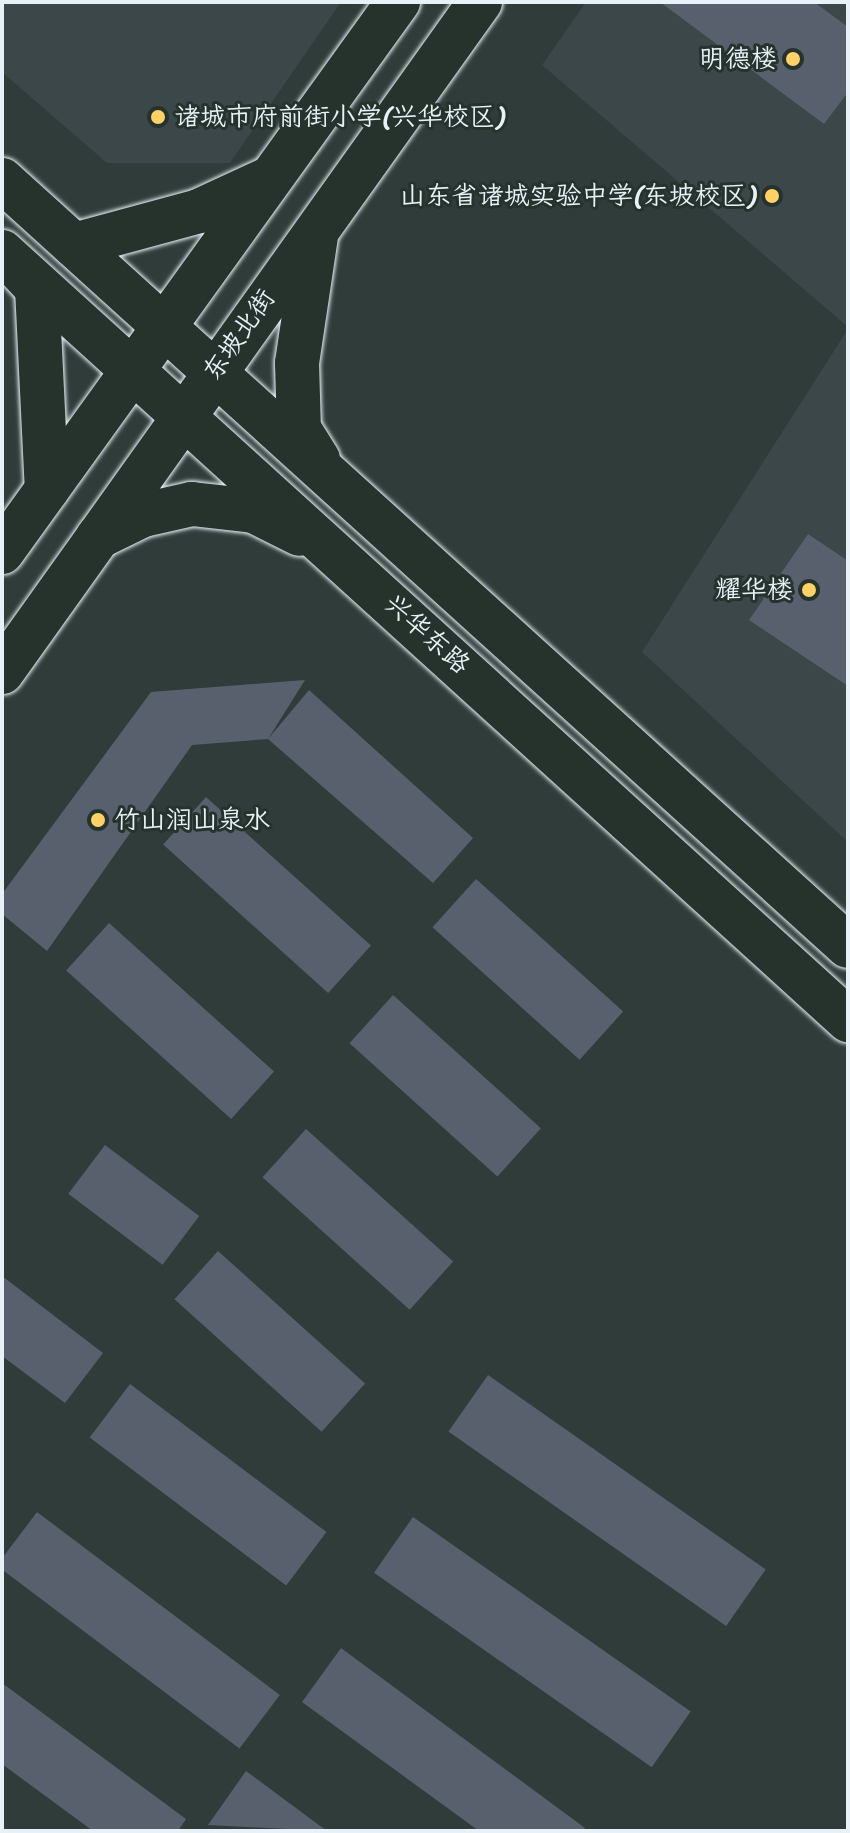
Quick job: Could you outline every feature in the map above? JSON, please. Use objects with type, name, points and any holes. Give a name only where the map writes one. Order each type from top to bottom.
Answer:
[{"type":"main road","points":[[2,552],[139,369],[164,324],[398,2]]},
{"type":"main road","name":"东坡北街","points":[[2,672],[319,222],[480,2]]},
{"type":"main road","points":[[74,245],[199,211],[272,177]]},
{"type":"main road","points":[[2,180],[848,946]]},
{"type":"main road","points":[[319,222],[300,317],[299,429],[333,481]]},
{"type":"main road","points":[[3,253],[37,288],[47,490]]},
{"type":"main road","name":"兴华东路","points":[[3,253],[186,411],[848,1020]]},
{"type":"main road","points":[[98,537],[192,504],[254,511],[338,553]]},
{"type":"shaded area","name":"诸城市府前街小学(兴华校区)","points":[[2,2],[341,2],[230,163],[107,163],[2,72]]},
{"type":"shaded area","name":"山东省诸城实验中学(东坡校区)","points":[[586,2],[848,2],[848,327],[542,65]]},
{"type":"shaded area","points":[[848,329],[848,842],[642,652]]},
{"type":"building","name":"明德楼","points":[[660,2],[814,2],[848,27],[848,92],[824,124]]},
{"type":"building","name":"耀华楼","points":[[808,534],[848,561],[848,686],[749,620]]},
{"type":"building","name":"竹山润山泉水","points":[[305,680],[268,739],[192,745],[47,951],[2,914],[2,894],[151,692]]},
{"type":"building","points":[[309,690],[473,838],[433,883],[268,739]]},
{"type":"building","points":[[206,797],[371,946],[328,993],[163,845]]},
{"type":"building","points":[[476,879],[623,1011],[580,1060],[433,927]]},
{"type":"building","points":[[109,923],[274,1072],[231,1119],[66,971]]},
{"type":"building","points":[[393,995],[541,1128],[497,1176],[350,1043]]},
{"type":"building","points":[[306,1129],[453,1261],[410,1310],[263,1177]]},
{"type":"building","points":[[105,1145],[199,1216],[163,1265],[68,1194]]},
{"type":"building","points":[[218,1251],[365,1383],[322,1432],[175,1299]]},
{"type":"building","points":[[2,1276],[103,1353],[65,1403],[2,1356]]},
{"type":"building","points":[[488,1375],[766,1569],[726,1626],[448,1432]]},
{"type":"building","points":[[130,1384],[326,1532],[286,1586],[90,1438]]},
{"type":"building","points":[[37,1512],[280,1695],[239,1748],[2,1570],[2,1558]]},
{"type":"building","points":[[413,1517],[691,1711],[652,1767],[374,1573]]},
{"type":"building","points":[[341,1648],[585,1828],[583,1831],[479,1831],[302,1702]]},
{"type":"building","points":[[2,1683],[186,1819],[178,1831],[93,1831],[2,1764]]},
{"type":"building","points":[[246,1771],[327,1831],[208,1825]]},
{"type":"place","name":"明德楼","points":[[793,59]]},
{"type":"place","name":"诸城市府前街小学(兴华校区)","points":[[158,117]]},
{"type":"place","name":"山东省诸城实验中学(东坡校区)","points":[[772,196]]},
{"type":"place","name":"耀华楼","points":[[809,590]]},
{"type":"place","name":"竹山润山泉水","points":[[98,820]]}]
